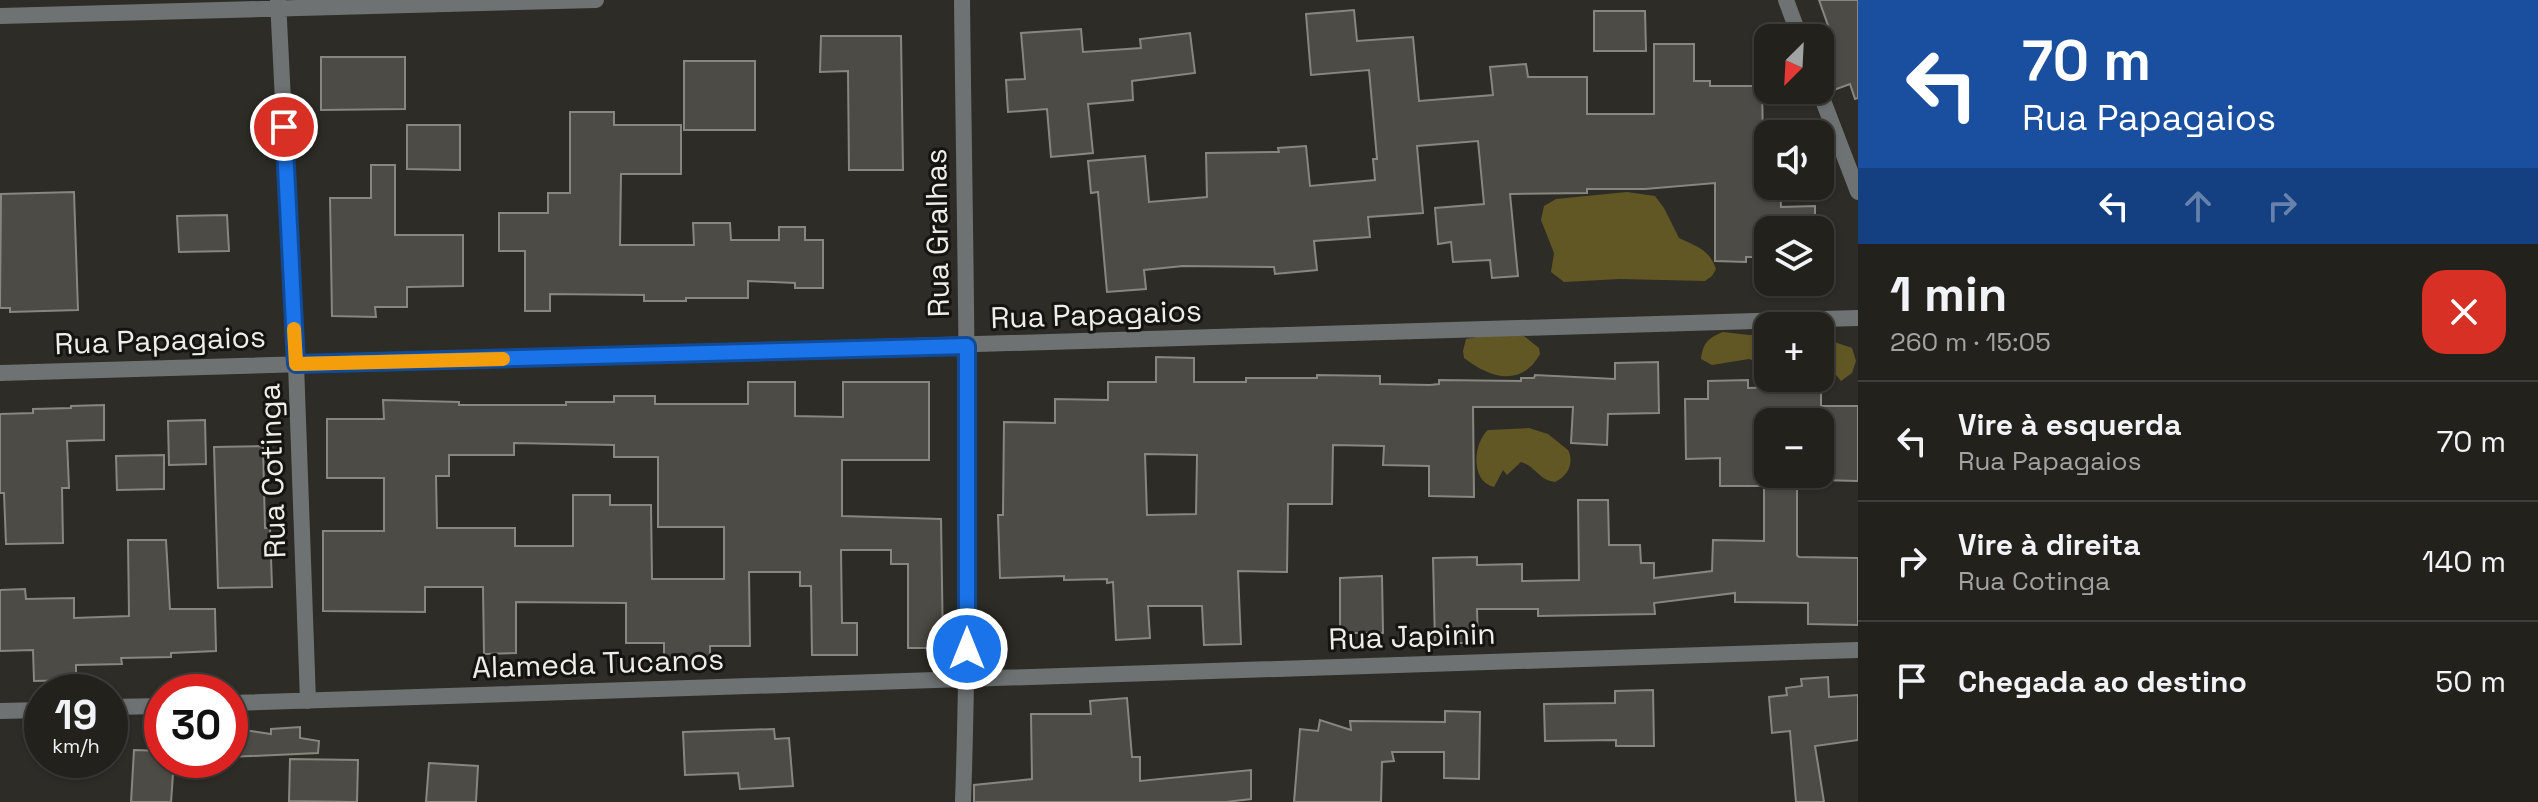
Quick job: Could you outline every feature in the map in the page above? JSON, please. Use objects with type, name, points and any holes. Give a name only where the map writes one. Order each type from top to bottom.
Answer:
[{"type":"street","points":[[0,16],[278,4],[596,0]]},
{"type":"street","name":"Rua Gralhas","points":[[962,0],[967,346],[967,679],[963,802]]},
{"type":"street","points":[[1786,0],[1795,24]]},
{"type":"street","name":"Rua Cotinga","points":[[278,4],[296,364],[308,701]]},
{"type":"street","points":[[1824,104],[1858,192]]},
{"type":"street","name":"Rua Papagaios","points":[[0,373],[1858,318]]},
{"type":"street","name":"Rua Japinin","points":[[967,679],[1858,650]]},
{"type":"street","name":"Alameda Tucanos","points":[[248,703],[967,679]]},
{"type":"street","points":[[0,711],[24,710]]},
{"type":"shaded area","points":[[1627,192],[1655,196],[1679,238],[1702,249],[1710,257],[1716,269],[1712,276],[1705,281],[1620,279],[1564,282],[1551,272],[1554,253],[1541,220],[1544,206],[1556,199]]},
{"type":"shaded area","points":[[1505,332],[1524,336],[1539,348],[1540,354],[1524,372],[1505,376],[1494,374],[1464,358],[1466,339]]},
{"type":"shaded area","points":[[1723,332],[1754,334],[1754,361],[1712,365],[1701,359],[1703,349],[1714,336]]},
{"type":"shaded area","points":[[1834,342],[1852,348],[1856,361],[1852,373],[1841,381],[1834,372]]},
{"type":"shaded area","points":[[1529,428],[1548,434],[1568,450],[1571,460],[1566,473],[1555,482],[1550,481],[1521,462],[1507,475],[1503,470],[1494,487],[1486,484],[1476,462],[1483,436],[1488,430]]},
{"type":"building","points":[[1819,0],[1858,0],[1858,98],[1855,99],[1850,84],[1834,90],[1834,24],[1827,24]]},
{"type":"building","points":[[1354,10],[1357,41],[1413,37],[1419,101],[1493,95],[1490,67],[1526,64],[1528,77],[1587,77],[1587,114],[1654,114],[1654,44],[1694,44],[1694,81],[1710,81],[1710,86],[1754,86],[1754,104],[1762,104],[1763,120],[1754,120],[1754,200],[1781,200],[1781,207],[1815,206],[1815,216],[1754,216],[1754,257],[1746,257],[1746,262],[1715,261],[1715,183],[1645,189],[1587,189],[1587,193],[1510,194],[1518,276],[1492,278],[1490,260],[1453,262],[1451,242],[1438,244],[1435,208],[1484,204],[1478,141],[1417,146],[1423,213],[1368,217],[1370,237],[1314,241],[1317,270],[1275,274],[1274,267],[1183,266],[1144,270],[1146,289],[1107,292],[1098,192],[1091,193],[1088,161],[1145,156],[1149,202],[1207,197],[1206,153],[1279,152],[1278,148],[1306,146],[1310,186],[1375,180],[1373,159],[1377,159],[1369,70],[1311,75],[1306,14]]},
{"type":"building","points":[[1594,11],[1645,11],[1646,51],[1594,51]]},
{"type":"building","points":[[1081,29],[1083,52],[1141,48],[1140,39],[1190,33],[1195,73],[1132,81],[1133,100],[1088,104],[1093,153],[1051,157],[1047,109],[1008,112],[1006,80],[1025,79],[1021,33]]},
{"type":"building","points":[[821,36],[901,36],[903,170],[849,170],[848,71],[820,72]]},
{"type":"building","points":[[321,57],[405,57],[405,109],[321,110]]},
{"type":"building","points":[[684,61],[755,61],[755,130],[684,130]]},
{"type":"building","points":[[570,112],[614,112],[614,125],[681,125],[681,174],[621,174],[620,245],[694,245],[693,223],[730,223],[731,240],[779,240],[779,227],[805,227],[805,240],[823,240],[823,288],[795,288],[795,283],[748,281],[748,298],[686,298],[686,301],[644,301],[644,295],[550,294],[550,311],[525,311],[525,251],[499,251],[499,213],[548,213],[548,193],[570,193]]},
{"type":"building","points":[[407,125],[460,125],[460,170],[407,169]]},
{"type":"building","points":[[371,165],[395,165],[395,235],[463,235],[463,286],[407,287],[407,307],[375,307],[376,317],[332,316],[330,198],[371,198]]},
{"type":"building","points":[[74,192],[78,310],[10,312],[10,308],[0,308],[1,194]]},
{"type":"building","points":[[227,215],[229,251],[179,252],[177,216]]},
{"type":"building","points":[[1156,357],[1194,358],[1194,382],[1317,378],[1317,375],[1380,376],[1380,384],[1430,385],[1439,384],[1439,380],[1521,381],[1521,378],[1534,378],[1535,375],[1615,379],[1615,363],[1658,362],[1659,413],[1608,414],[1607,445],[1571,443],[1573,407],[1473,407],[1474,497],[1429,496],[1429,466],[1383,465],[1384,446],[1333,445],[1332,504],[1288,504],[1287,572],[1238,571],[1241,644],[1204,645],[1202,606],[1148,606],[1150,638],[1116,640],[1113,582],[1107,583],[1107,579],[1064,580],[1064,576],[1000,578],[998,515],[1003,515],[1004,422],[1055,423],[1055,399],[1108,400],[1108,382],[1156,382]],"holes":[[[1145,454],[1197,455],[1196,514],[1147,515]]]},
{"type":"building","points":[[1748,380],[1748,388],[1754,388],[1754,392],[1821,392],[1821,406],[1858,406],[1858,481],[1834,480],[1834,408],[1754,408],[1754,486],[1720,486],[1720,458],[1686,459],[1685,399],[1708,399],[1708,381]]},
{"type":"building","points":[[748,382],[795,382],[795,416],[843,417],[843,382],[929,382],[929,460],[842,460],[842,516],[941,519],[943,648],[908,648],[908,564],[891,564],[891,550],[841,550],[842,623],[857,623],[857,655],[812,655],[811,586],[800,586],[800,572],[749,572],[750,646],[710,646],[710,659],[664,659],[664,643],[626,643],[626,603],[516,602],[516,653],[484,654],[483,587],[425,587],[425,612],[323,611],[323,531],[384,531],[384,478],[327,478],[327,419],[384,419],[383,400],[459,402],[459,405],[566,405],[566,402],[614,402],[614,396],[655,396],[655,404],[748,404]],"holes":[[[514,443],[614,445],[614,457],[658,457],[658,527],[724,527],[724,579],[652,579],[651,505],[610,505],[610,495],[573,495],[573,546],[515,546],[515,528],[437,528],[436,476],[449,476],[449,455],[514,455]]]},
{"type":"building","points":[[104,405],[104,440],[67,441],[69,488],[62,488],[63,543],[6,544],[4,493],[0,493],[0,414]]},
{"type":"building","points":[[205,420],[206,464],[169,465],[168,421]]},
{"type":"building","points":[[263,446],[265,528],[270,528],[272,587],[218,588],[214,447]]},
{"type":"building","points":[[164,455],[164,489],[117,490],[116,456]]},
{"type":"building","points":[[1764,488],[1797,488],[1797,555],[1858,558],[1858,625],[1808,624],[1808,603],[1735,602],[1735,593],[1654,603],[1655,614],[1538,616],[1538,609],[1477,609],[1478,643],[1435,643],[1433,558],[1477,557],[1477,565],[1522,564],[1522,581],[1579,580],[1578,500],[1608,500],[1609,545],[1640,545],[1641,563],[1654,563],[1654,578],[1712,571],[1713,540],[1764,541]]},
{"type":"building","points":[[128,540],[166,540],[170,609],[215,609],[216,651],[171,653],[171,657],[121,658],[122,664],[76,665],[76,674],[34,674],[33,650],[0,651],[0,590],[25,589],[26,599],[74,598],[74,618],[129,616]]},
{"type":"building","points":[[1382,576],[1383,633],[1340,633],[1340,578]]},
{"type":"building","points":[[1828,677],[1829,697],[1858,695],[1858,740],[1815,746],[1824,802],[1796,802],[1790,731],[1772,733],[1769,697],[1787,695],[1786,688],[1802,686],[1801,679]]},
{"type":"building","points":[[1653,690],[1654,746],[1616,746],[1616,740],[1545,741],[1544,704],[1615,703],[1615,691]]},
{"type":"building","points":[[1127,698],[1132,757],[1140,757],[1140,781],[1251,770],[1251,799],[1226,802],[974,802],[974,785],[1032,779],[1031,714],[1091,714],[1090,701]]},
{"type":"building","points":[[1445,711],[1480,712],[1479,779],[1444,778],[1444,752],[1392,752],[1394,761],[1382,762],[1381,802],[1294,802],[1300,729],[1318,731],[1320,720],[1351,730],[1350,721],[1445,722]]},
{"type":"building","points":[[300,727],[300,738],[319,741],[318,753],[248,756],[248,731],[271,734],[271,729]]},
{"type":"building","points":[[774,729],[775,739],[789,738],[793,786],[740,789],[738,773],[685,775],[683,732]]},
{"type":"building","points":[[134,750],[144,750],[144,778],[173,778],[171,802],[131,802]]},
{"type":"building","points":[[290,759],[358,760],[357,802],[289,801]]},
{"type":"building","points":[[429,763],[478,766],[476,802],[426,802]]},
{"type":"slow traffic","points":[[294,329],[296,364],[503,359]]},
{"type":"route","points":[[284,127],[296,364],[967,346],[967,649]]}]
